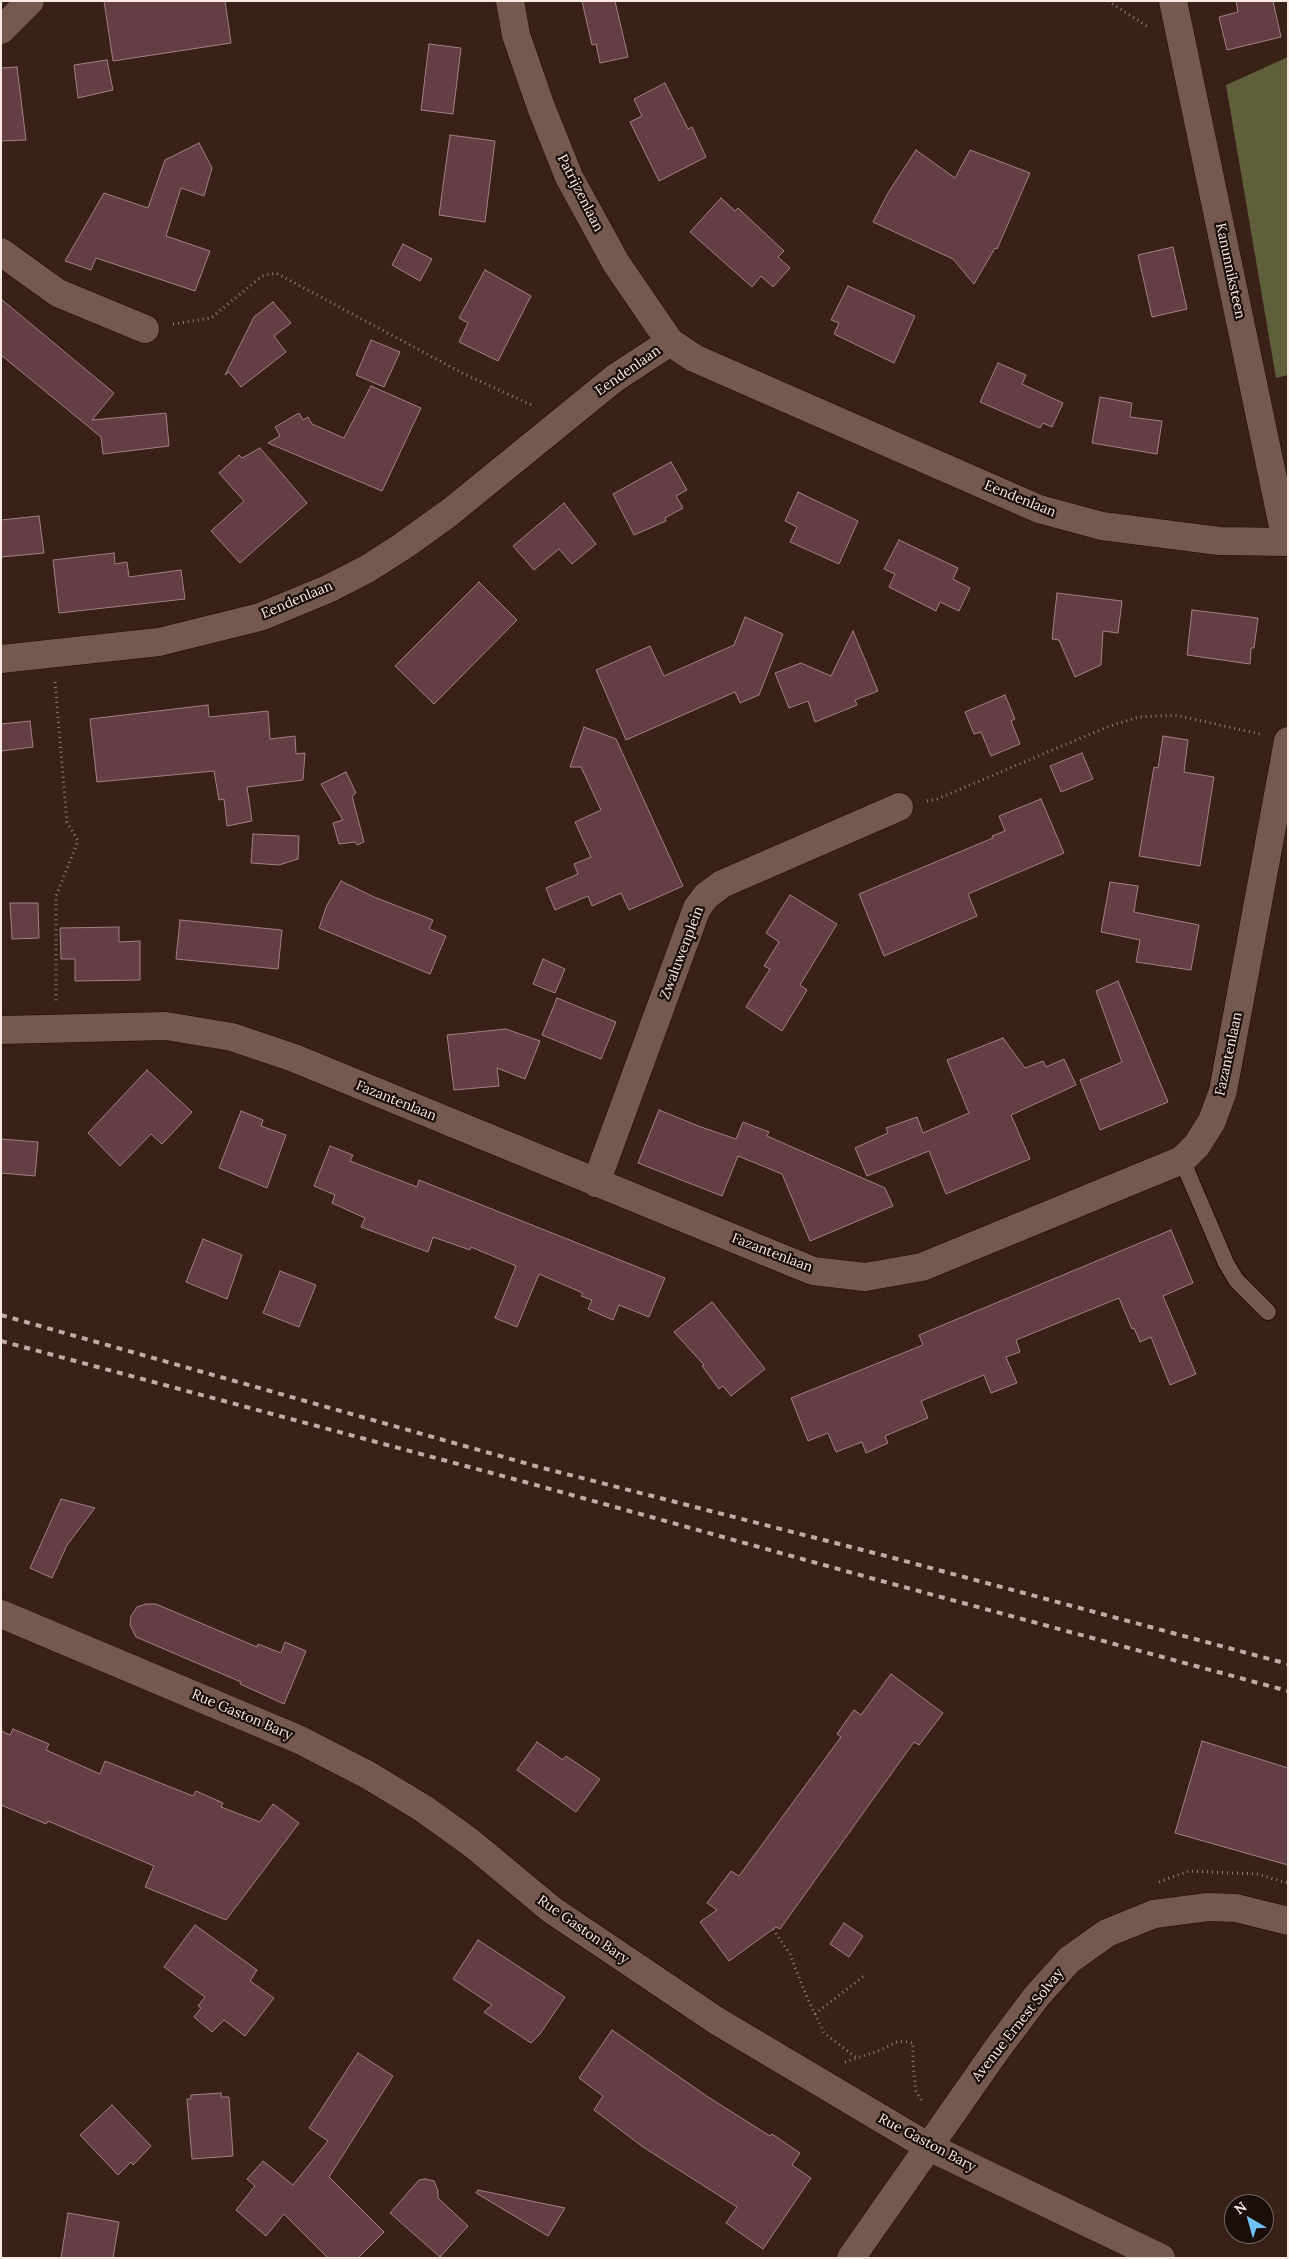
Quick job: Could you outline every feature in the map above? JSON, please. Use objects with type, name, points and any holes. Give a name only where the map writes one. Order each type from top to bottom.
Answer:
[{"type":"street","points":[[1,30],[30,1]]},
{"type":"street","name":"Patrijzenlaan","points":[[510,1],[516,35],[541,107],[569,177],[616,263],[670,342]]},
{"type":"street","name":"Kanunniksteen","points":[[1173,1],[1287,542]]},
{"type":"street","points":[[1,252],[58,293],[145,329]]},
{"type":"street","name":"Eendenlaan","points":[[1,660],[159,642],[260,617],[328,589],[368,569],[449,513],[562,419],[615,378],[670,342],[694,358],[1039,509],[1102,526],[1219,541],[1287,542]]},
{"type":"street","name":"Fazantenlaan","points":[[1,1030],[166,1026],[232,1036],[294,1058],[813,1271],[865,1277],[922,1267],[1182,1160],[1197,1144],[1212,1121],[1223,1091],[1288,742]]},
{"type":"street","name":"Zwaluwenplein","points":[[596,1183],[698,908],[706,896],[722,884],[899,807]]},
{"type":"street","name":"Rue Gaston Bary","points":[[1,1614],[300,1740],[368,1774],[424,1809],[470,1842],[552,1910],[717,2021],[929,2147],[1161,2258]]},
{"type":"street","name":"Avenue Ernest Solvay","points":[[851,2258],[1036,1997],[1069,1960],[1106,1933],[1154,1914],[1208,1907],[1236,1908],[1288,1921]]},
{"type":"lane","points":[[1182,1160],[1226,1263],[1236,1280],[1268,1312]]},
{"type":"path","points":[[145,329],[211,318],[262,276],[276,273],[466,374],[562,419]]},
{"type":"path","points":[[52,654],[67,822],[78,841],[56,896],[56,1028]]},
{"type":"path","points":[[899,807],[937,799],[1107,727],[1139,717],[1175,715],[1256,733]]},
{"type":"path","points":[[772,1929],[790,1954],[824,2033],[858,2058]]},
{"type":"path","points":[[815,2014],[865,1975]]},
{"type":"path","points":[[813,2078],[899,2041],[913,2043],[912,2063],[916,2092],[925,2105]]},
{"type":"shaded area","points":[[1288,57],[1288,375],[1276,378],[1226,85]]},
{"type":"building","points":[[104,1],[225,1],[231,43],[113,61]]},
{"type":"building","points":[[582,1],[615,1],[628,57],[600,63],[596,44],[592,45]]},
{"type":"building","points":[[1236,1],[1273,1],[1281,37],[1227,50],[1219,17],[1238,12]]},
{"type":"building","points":[[429,44],[461,48],[453,114],[421,110]]},
{"type":"building","points":[[107,60],[113,90],[78,98],[74,65]]},
{"type":"building","points":[[17,67],[26,140],[1,141],[1,68]]},
{"type":"building","points":[[665,83],[688,129],[692,127],[706,157],[659,181],[630,122],[642,116],[634,99]]},
{"type":"building","points":[[450,135],[495,141],[485,222],[439,215]]},
{"type":"building","points":[[199,143],[212,168],[204,196],[181,188],[166,236],[210,251],[195,291],[96,258],[91,270],[65,261],[104,193],[148,208],[165,160]]},
{"type":"building","points":[[916,150],[955,178],[970,150],[1030,173],[997,249],[995,248],[974,284],[953,259],[873,222],[888,193]]},
{"type":"building","points":[[721,198],[735,211],[738,208],[784,251],[778,257],[790,268],[773,287],[761,276],[752,287],[690,232]]},
{"type":"building","points":[[403,244],[432,259],[420,281],[392,265]]},
{"type":"building","points":[[1173,247],[1187,309],[1152,317],[1138,255]]},
{"type":"building","points":[[485,270],[531,296],[498,361],[459,342],[468,323],[459,318]]},
{"type":"building","points":[[848,286],[915,316],[894,363],[834,334],[839,323],[831,320]]},
{"type":"building","points":[[1,299],[114,393],[92,420],[166,413],[169,446],[103,454],[101,437],[1,355]]},
{"type":"building","points":[[273,302],[291,323],[274,336],[286,352],[241,387],[229,372],[225,375],[254,317]]},
{"type":"building","points":[[371,340],[400,352],[384,387],[356,375]]},
{"type":"building","points":[[998,363],[1026,375],[1022,384],[1063,403],[1052,427],[1043,423],[1040,428],[980,402]]},
{"type":"building","points":[[371,386],[421,408],[382,491],[268,443],[280,436],[275,427],[299,413],[303,420],[308,417],[312,424],[344,438]]},
{"type":"building","points":[[1100,397],[1132,403],[1130,417],[1162,421],[1157,454],[1092,443]]},
{"type":"building","points":[[260,448],[307,503],[240,563],[211,531],[244,501],[219,473],[239,455],[242,458]]},
{"type":"building","points":[[671,462],[687,490],[676,496],[683,508],[665,518],[666,521],[634,535],[613,494]]},
{"type":"building","points":[[798,492],[858,521],[839,564],[790,542],[797,527],[785,521]]},
{"type":"building","points":[[564,503],[596,544],[572,564],[559,549],[534,570],[513,546]]},
{"type":"building","points":[[39,516],[44,553],[1,557],[1,520]]},
{"type":"building","points":[[899,540],[958,568],[953,579],[970,588],[959,611],[940,602],[936,611],[889,587],[895,574],[884,569]]},
{"type":"building","points":[[114,553],[115,564],[127,562],[129,577],[181,570],[185,599],[59,613],[53,560]]},
{"type":"building","points":[[479,582],[517,620],[434,704],[395,666]]},
{"type":"building","points":[[1057,593],[1122,601],[1118,633],[1103,631],[1101,665],[1075,677],[1059,640],[1052,639]]},
{"type":"building","points":[[1192,610],[1258,618],[1254,648],[1251,648],[1250,664],[1187,655]]},
{"type":"building","points":[[745,617],[783,634],[759,695],[740,703],[735,692],[626,740],[596,670],[650,646],[664,676],[734,645]]},
{"type":"building","points":[[853,631],[878,691],[855,700],[857,705],[815,722],[808,701],[789,708],[775,673],[801,663],[831,676]]},
{"type":"building","points":[[1005,695],[1015,719],[1011,721],[1020,744],[991,756],[981,732],[974,734],[965,712]]},
{"type":"building","points":[[208,705],[209,717],[268,711],[270,739],[295,736],[296,754],[305,753],[303,780],[247,787],[252,821],[227,826],[224,799],[219,800],[214,771],[97,782],[90,719]]},
{"type":"building","points":[[30,721],[33,747],[1,751],[1,724]]},
{"type":"building","points":[[584,727],[616,739],[683,886],[629,910],[621,893],[592,906],[588,896],[555,910],[546,888],[578,874],[574,864],[591,857],[575,822],[601,810],[581,767],[570,767]]},
{"type":"building","points":[[1163,736],[1188,740],[1184,772],[1214,777],[1200,866],[1139,856],[1154,767],[1158,768]]},
{"type":"building","points":[[1082,753],[1093,779],[1061,792],[1050,766]]},
{"type":"building","points":[[346,772],[356,793],[352,796],[364,842],[357,845],[355,842],[339,844],[333,823],[343,820],[321,784]]},
{"type":"building","points":[[1041,799],[1064,853],[968,894],[977,916],[884,956],[859,894],[993,838],[992,836],[1005,831],[999,816]]},
{"type":"building","points":[[253,834],[299,836],[298,859],[279,865],[251,863]]},
{"type":"building","points":[[341,881],[374,897],[433,920],[429,929],[446,936],[430,974],[319,928],[327,905]]},
{"type":"building","points":[[1110,882],[1138,886],[1134,912],[1199,925],[1191,970],[1136,962],[1140,940],[1101,932]]},
{"type":"building","points":[[790,895],[837,924],[800,985],[807,990],[782,1031],[746,1007],[770,969],[764,966],[779,942],[766,933]]},
{"type":"building","points":[[10,903],[38,903],[39,938],[12,939]]},
{"type":"building","points":[[180,920],[282,930],[278,969],[176,959]]},
{"type":"building","points":[[119,927],[119,942],[140,941],[140,980],[75,981],[75,959],[61,959],[60,928]]},
{"type":"building","points":[[543,959],[565,969],[555,993],[533,984]]},
{"type":"building","points":[[1118,981],[1168,1102],[1100,1130],[1080,1080],[1122,1062],[1096,991]]},
{"type":"building","points":[[557,998],[616,1022],[601,1059],[542,1035]]},
{"type":"building","points":[[506,1029],[540,1041],[525,1079],[497,1068],[499,1086],[454,1090],[447,1035]]},
{"type":"building","points":[[1003,1038],[1025,1068],[1043,1061],[1046,1067],[1064,1059],[1076,1085],[1011,1115],[1030,1159],[946,1194],[929,1151],[867,1176],[855,1148],[888,1133],[886,1128],[917,1117],[923,1133],[969,1113],[947,1060]]},
{"type":"building","points":[[147,1070],[192,1112],[162,1144],[151,1134],[120,1166],[88,1133]]},
{"type":"building","points":[[659,1110],[736,1139],[743,1122],[769,1132],[767,1136],[885,1188],[893,1206],[810,1241],[782,1174],[738,1156],[722,1196],[638,1163]]},
{"type":"building","points":[[241,1111],[263,1120],[261,1126],[286,1135],[267,1188],[219,1168]]},
{"type":"building","points":[[1,1139],[38,1142],[35,1176],[1,1173]]},
{"type":"building","points":[[330,1146],[353,1155],[350,1161],[417,1187],[419,1180],[665,1278],[649,1317],[619,1305],[613,1320],[588,1309],[592,1300],[581,1296],[583,1293],[539,1274],[517,1327],[495,1318],[516,1266],[471,1247],[470,1250],[433,1237],[428,1252],[361,1227],[365,1218],[332,1203],[335,1195],[314,1186]]},
{"type":"building","points":[[1171,1230],[1193,1283],[1163,1296],[1196,1374],[1170,1385],[1151,1337],[1140,1342],[1134,1328],[1132,1329],[1119,1298],[1016,1340],[1020,1352],[1006,1357],[1017,1383],[991,1393],[984,1375],[921,1401],[928,1418],[885,1436],[888,1443],[866,1453],[862,1442],[836,1452],[828,1433],[808,1441],[791,1398],[923,1345],[919,1335]]},
{"type":"building","points":[[203,1239],[242,1255],[227,1299],[186,1282]]},
{"type":"building","points":[[280,1271],[316,1285],[299,1327],[263,1313]]},
{"type":"building","points":[[712,1302],[765,1369],[731,1396],[723,1386],[719,1389],[702,1366],[704,1365],[674,1332]]},
{"type":"building","points":[[61,1499],[95,1508],[67,1545],[52,1578],[30,1568]]},
{"type":"building","points":[[146,1604],[156,1604],[257,1647],[258,1644],[281,1653],[285,1642],[306,1651],[284,1704],[240,1684],[241,1682],[136,1637],[130,1625],[131,1616],[137,1607]]},
{"type":"building","points":[[891,1674],[943,1713],[919,1745],[914,1742],[780,1929],[776,1927],[729,1961],[700,1922],[717,1910],[707,1903],[731,1871],[739,1876],[841,1737],[837,1734],[854,1710],[861,1715]]},
{"type":"building","points":[[13,1729],[49,1744],[46,1750],[100,1774],[105,1761],[193,1796],[196,1791],[223,1803],[221,1807],[260,1822],[273,1804],[299,1823],[226,1920],[145,1887],[154,1866],[48,1821],[46,1824],[1,1805],[1,1731],[10,1735]]},
{"type":"building","points":[[1202,1741],[1288,1768],[1288,1865],[1175,1833]]},
{"type":"building","points":[[537,1742],[563,1760],[566,1756],[600,1779],[576,1812],[517,1770]]},
{"type":"building","points":[[844,1923],[863,1936],[849,1957],[830,1944]]},
{"type":"building","points":[[195,1925],[257,1970],[250,1981],[274,1998],[245,2036],[224,2020],[212,2032],[194,2017],[201,2008],[198,2006],[205,1997],[164,1967]]},
{"type":"building","points":[[478,1940],[565,1997],[540,2034],[531,2043],[484,2012],[492,2005],[453,1979]]},
{"type":"building","points":[[612,2030],[708,2097],[770,2136],[772,2134],[800,2153],[792,2165],[811,2178],[763,2249],[726,2223],[737,2207],[643,2147],[594,2110],[603,2096],[579,2078]]},
{"type":"building","points":[[358,2053],[393,2076],[329,2177],[384,2232],[358,2258],[328,2258],[284,2214],[266,2236],[236,2210],[255,2186],[247,2179],[263,2161],[293,2185],[328,2141],[309,2128]]},
{"type":"building","points":[[221,2093],[221,2097],[229,2097],[233,2156],[192,2159],[187,2099],[191,2099],[191,2095]]},
{"type":"building","points":[[112,2105],[151,2146],[133,2165],[131,2162],[118,2175],[80,2135]]},
{"type":"building","points":[[419,2180],[434,2181],[438,2191],[438,2198],[468,2226],[440,2257],[390,2213]]},
{"type":"building","points":[[478,2190],[565,2208],[548,2236],[476,2193]]},
{"type":"building","points":[[68,2213],[119,2222],[113,2258],[61,2258]]},
{"type":"railway","points":[[1,1315],[539,1467],[886,1556],[1288,1664]]},
{"type":"railway","points":[[1,1341],[1288,1691]]}]
